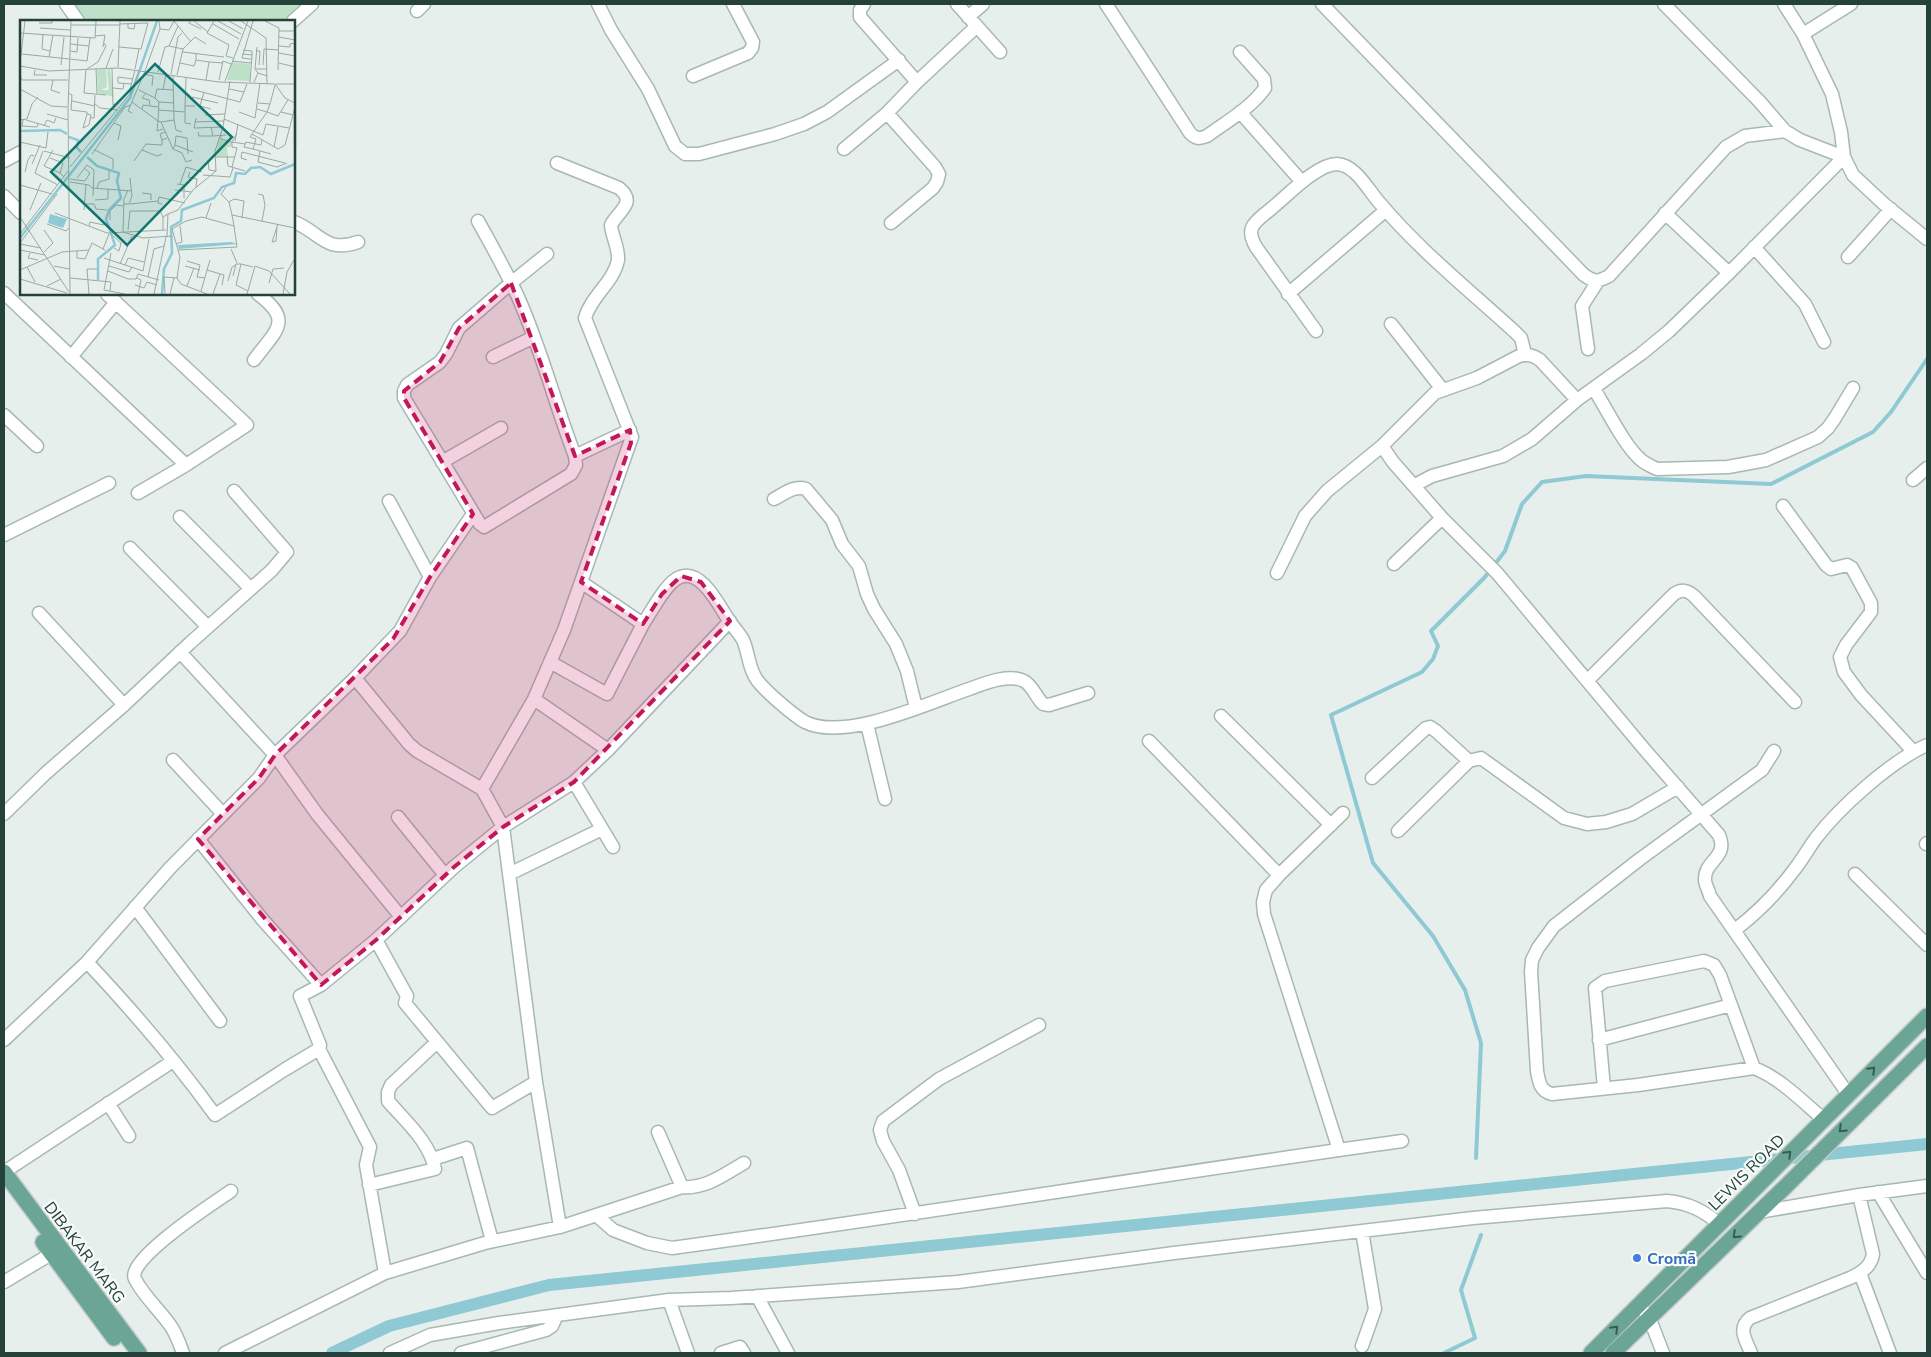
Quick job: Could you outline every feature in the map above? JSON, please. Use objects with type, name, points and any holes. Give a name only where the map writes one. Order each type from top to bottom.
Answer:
[{"type":"main road","name":"LEWIS ROAD","points":[[1591,1353],[1927,1016]]},
{"type":"main road","points":[[1613,1353],[1784,1189],[1927,1046]]},
{"type":"main road","name":"DIBAKAR MARG","points":[[4,1172],[139,1353]]},
{"type":"main road","name":"DIBAKAR MARG","points":[[4,1189],[126,1353]]},
{"type":"street","points":[[66,4],[77,20]]},
{"type":"street","points":[[294,20],[312,4]]},
{"type":"street","points":[[598,4],[611,30],[648,89],[675,146],[685,154],[699,154],[775,134],[804,124],[827,112],[899,60]]},
{"type":"street","points":[[692,76],[748,53],[752,48],[753,42],[733,4]]},
{"type":"street","points":[[864,4],[860,10],[860,17],[917,82]]},
{"type":"street","points":[[957,4],[1000,52]]},
{"type":"street","points":[[968,16],[983,4]]},
{"type":"street","points":[[1106,4],[1190,133],[1196,138],[1201,139],[1207,136],[1240,112],[1261,94],[1265,88],[1264,79],[1240,52]]},
{"type":"street","points":[[1322,4],[1584,275],[1594,281],[1598,281]]},
{"type":"street","points":[[1664,4],[1760,102],[1785,131],[1800,140],[1844,157]]},
{"type":"street","points":[[1784,4],[1803,34],[1832,94],[1841,132],[1844,157],[1854,175],[1891,210],[1927,239]]},
{"type":"street","points":[[1803,34],[1851,4]]},
{"type":"street","points":[[844,149],[887,113],[977,26]]},
{"type":"street","points":[[1240,112],[1302,182]]},
{"type":"street","points":[[887,113],[939,174],[938,182],[934,188],[891,223]]},
{"type":"street","points":[[1588,349],[1582,306],[1598,281],[1608,276],[1726,147],[1745,136],[1785,131]]},
{"type":"street","points":[[4,161],[20,153]]},
{"type":"street","points":[[1415,485],[1432,476],[1503,456],[1532,439],[1577,400],[1641,354],[1669,331],[1844,157]]},
{"type":"street","points":[[482,789],[534,699],[564,630],[630,443],[630,430],[585,318],[588,310],[615,271],[618,258],[611,226],[626,205],[628,199],[626,194],[619,188],[557,163]]},
{"type":"street","points":[[1316,331],[1250,238],[1250,230],[1258,220],[1302,182],[1317,171],[1332,164],[1352,169],[1386,210],[1431,255],[1521,338],[1525,354]]},
{"type":"street","points":[[4,196],[20,211]]},
{"type":"street","points":[[1288,294],[1386,210]]},
{"type":"street","points":[[1848,258],[1891,210]]},
{"type":"street","points":[[1665,213],[1729,273]]},
{"type":"street","points":[[478,222],[511,283],[534,337],[560,418],[575,456],[576,465],[571,474],[484,527],[473,514],[404,398],[404,390],[407,385],[440,362],[459,328],[511,283],[548,254]]},
{"type":"street","points":[[295,223],[319,239],[333,244],[348,246],[358,242]]},
{"type":"street","points":[[1754,247],[1805,304],[1824,342]]},
{"type":"street","points":[[4,293],[186,465]]},
{"type":"street","points":[[254,360],[278,328],[280,319],[278,312],[259,295]]},
{"type":"street","points":[[71,357],[111,298],[247,426],[138,493]]},
{"type":"street","points":[[1391,324],[1442,389]]},
{"type":"street","points":[[493,357],[534,337]]},
{"type":"street","points":[[1277,573],[1305,516],[1328,491],[1382,446],[1435,393],[1442,389],[1464,384],[1525,354],[1534,355],[1540,360],[1577,400]]},
{"type":"street","points":[[1594,389],[1631,449],[1640,460],[1657,469],[1728,467],[1766,460],[1818,437],[1828,428],[1853,388]]},
{"type":"street","points":[[4,415],[36,446]]},
{"type":"street","points":[[442,462],[501,428]]},
{"type":"street","points":[[575,456],[630,430]]},
{"type":"street","points":[[1382,446],[1393,462],[1442,518],[1497,573],[1645,750],[1719,835],[1722,849],[1708,868],[1705,880],[1710,896],[1848,1094]]},
{"type":"street","points":[[1913,480],[1927,468]]},
{"type":"street","points":[[4,535],[108,483]]},
{"type":"street","points":[[774,499],[795,488],[806,489],[832,520],[842,544],[859,566],[867,594],[874,609],[896,644],[907,671],[916,708]]},
{"type":"street","points":[[4,814],[46,773],[124,705],[272,570],[287,552],[234,492]]},
{"type":"street","points":[[389,501],[430,577]]},
{"type":"street","points":[[1783,506],[1826,565],[1831,569],[1847,565],[1852,568],[1871,603],[1871,612],[1846,645],[1840,657],[1844,672],[1866,702],[1913,751]]},
{"type":"street","points":[[4,1040],[87,962],[170,868],[259,778],[275,755],[355,678],[400,631],[430,577],[473,514]]},
{"type":"street","points":[[180,517],[251,589]]},
{"type":"street","points":[[1394,564],[1442,518]]},
{"type":"street","points":[[130,548],[208,627]]},
{"type":"street","points":[[550,662],[607,694],[662,594],[681,576],[692,577],[709,589],[743,640],[751,669],[756,679],[766,690],[803,720],[814,726],[830,728],[867,724],[990,681],[1017,678],[1025,681],[1043,704],[1049,705],[1088,693]]},
{"type":"street","points":[[581,582],[644,624]]},
{"type":"street","points":[[1588,680],[1680,590],[1687,591],[1694,596],[1795,702]]},
{"type":"street","points":[[39,613],[124,705]]},
{"type":"street","points":[[385,1273],[366,1165],[370,1147],[320,1050],[320,1045],[300,996],[321,985],[376,940],[445,875],[503,827],[574,782],[608,750],[730,621]]},
{"type":"street","points":[[180,652],[275,755],[317,814],[401,917]]},
{"type":"street","points":[[355,678],[409,744],[417,751],[482,789],[503,827],[536,1082],[560,1227]]},
{"type":"street","points":[[534,699],[608,750]]},
{"type":"street","points":[[1221,716],[1331,825]]},
{"type":"street","points":[[867,724],[885,799]]},
{"type":"street","points":[[1372,778],[1426,728],[1430,727],[1469,761]]},
{"type":"street","points":[[1149,741],[1279,875]]},
{"type":"street","points":[[1735,930],[1753,916],[1773,896],[1795,869],[1816,838],[1843,809],[1893,764],[1913,751],[1927,745]]},
{"type":"street","points":[[1774,751],[1762,770],[1554,926],[1538,948],[1532,960],[1530,971],[1537,1071],[1540,1085],[1545,1092],[1552,1094],[1656,1083],[1754,1068],[1765,1072],[1776,1080],[1818,1124]]},
{"type":"street","points":[[1398,831],[1469,761],[1482,758],[1564,818],[1587,824],[1606,822],[1632,814],[1678,787]]},
{"type":"street","points":[[173,760],[223,814]]},
{"type":"street","points":[[574,782],[613,848]]},
{"type":"street","points":[[1339,1150],[1264,914],[1263,902],[1266,890],[1279,875],[1343,813]]},
{"type":"street","points":[[398,817],[445,875]]},
{"type":"street","points":[[509,874],[602,829]]},
{"type":"street","points":[[198,839],[262,918],[321,985]]},
{"type":"street","points":[[1855,874],[1927,945]]},
{"type":"street","points":[[135,907],[220,1021]]},
{"type":"street","points":[[376,940],[407,996],[405,1003],[492,1108],[536,1082]]},
{"type":"street","points":[[1604,1088],[1595,988],[1605,981],[1704,961],[1714,965],[1720,975],[1754,1068]]},
{"type":"street","points":[[87,962],[123,1000],[216,1115],[284,1070],[320,1050]]},
{"type":"street","points":[[1599,1040],[1731,1005]]},
{"type":"street","points":[[915,1214],[899,1170],[883,1141],[880,1130],[883,1122],[939,1079],[1039,1025]]},
{"type":"street","points":[[369,1186],[435,1169],[427,1145],[388,1101],[388,1092],[391,1085],[437,1042]]},
{"type":"street","points":[[4,1172],[173,1060]]},
{"type":"street","points":[[108,1103],[129,1136]]},
{"type":"street","points":[[658,1132],[682,1187]]},
{"type":"street","points":[[596,1215],[613,1230],[647,1243],[672,1248],[915,1214],[1193,1170],[1402,1141]]},
{"type":"street","points":[[433,1159],[468,1148],[492,1241]]},
{"type":"street","points":[[225,1353],[385,1273],[492,1241],[560,1227],[682,1187],[692,1188],[706,1184],[744,1163]]},
{"type":"street","points":[[1759,1212],[1878,1192],[1927,1186]]},
{"type":"street","points":[[183,1353],[172,1328],[140,1288],[133,1272],[153,1247],[231,1190]]},
{"type":"street","points":[[1878,1192],[1927,1273]]},
{"type":"street","points":[[1751,1353],[1742,1330],[1742,1326],[1750,1318],[1860,1273],[1872,1262],[1872,1254],[1859,1195]]},
{"type":"street","points":[[390,1353],[430,1335],[669,1300],[958,1282],[1473,1218],[1667,1201],[1682,1202],[1694,1207],[1708,1214],[1719,1224]]},
{"type":"street","points":[[1362,1231],[1375,1309],[1362,1346]]},
{"type":"street","points":[[4,1282],[51,1254]]},
{"type":"street","points":[[1860,1273],[1888,1353]]},
{"type":"street","points":[[757,1296],[788,1353]]},
{"type":"street","points":[[669,1300],[688,1353]]},
{"type":"street","points":[[1638,1305],[1649,1317],[1663,1353]]},
{"type":"street","points":[[461,1353],[546,1330],[552,1326],[557,1315]]},
{"type":"street","points":[[721,1353],[740,1347],[744,1353]]},
{"type":"highlighted area","points":[[511,283],[575,456],[630,430],[631,443],[581,582],[643,624],[662,594],[681,576],[701,582],[730,621],[574,782],[503,827],[454,867],[376,940],[321,985],[198,839],[259,778],[275,755],[393,639],[430,577],[473,514],[404,398],[404,391],[440,362],[459,328]]},
{"type":"green space","points":[[71,4],[304,4],[288,20],[83,20]]},
{"type":"waterway","points":[[1476,1158],[1481,1043],[1465,990],[1433,936],[1373,863],[1331,715],[1422,672],[1433,659],[1438,646],[1431,631],[1485,577],[1505,551],[1522,504],[1542,482],[1586,476],[1771,484],[1873,432],[1891,412],[1927,359]]},
{"type":"waterway","points":[[332,1353],[389,1326],[549,1285],[1927,1144]]},
{"type":"waterway","points":[[1444,1353],[1475,1338],[1461,1290],[1481,1235]]},
{"type":"place","name":"Cromā","points":[[1637,1258]]}]
